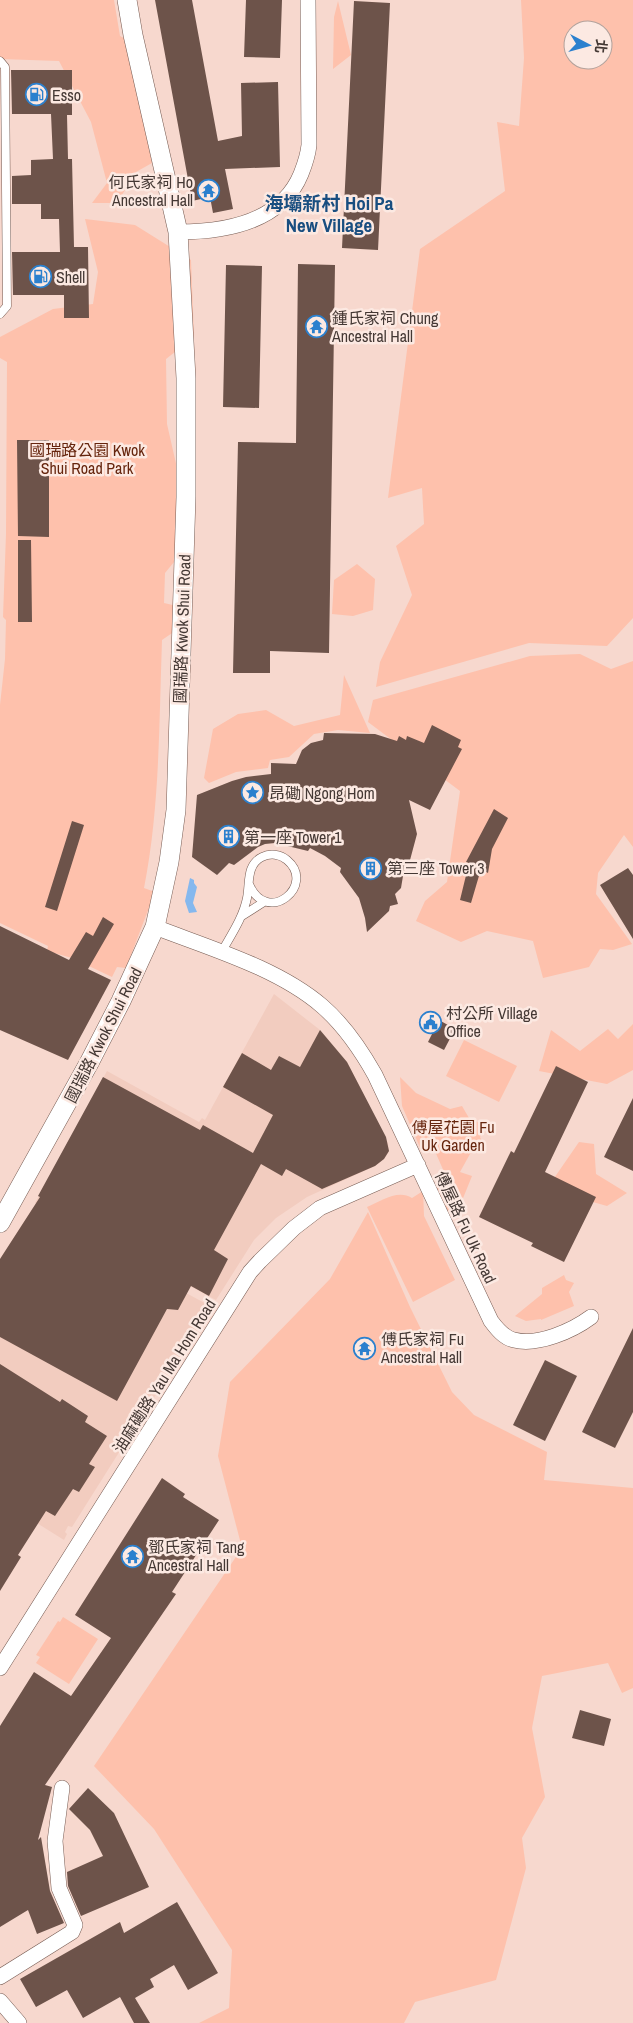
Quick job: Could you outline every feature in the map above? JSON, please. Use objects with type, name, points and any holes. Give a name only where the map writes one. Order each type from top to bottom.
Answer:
[{"type":"street","name":"國瑞路 Kwok Shui Road","points":[[0,1223],[90,1063],[155,927],[170,862],[176,810],[184,584],[186,378],[178,232],[133,35],[127,0]]},
{"type":"street","points":[[178,232],[206,232],[237,225],[266,215],[284,202],[297,184],[309,145],[308,0]]},
{"type":"street","name":"傅屋路 Fu Uk Road","points":[[155,927],[274,975],[300,989],[341,1024],[361,1050],[376,1076],[491,1321],[500,1333],[514,1340],[546,1338],[578,1327],[591,1317]]},
{"type":"street","name":"油麻磡路 Yau Ma Hom Road","points":[[0,1668],[250,1272],[294,1228],[320,1208],[418,1165]]},
{"type":"street","points":[[0,1977],[72,1932],[75,1925],[59,1888],[55,1841],[62,1788]]},
{"type":"street","points":[[0,2001],[19,2023]]},
{"type":"lane","points":[[0,61],[5,67],[7,306],[0,314]]},
{"type":"lane","points":[[221,953],[241,918],[247,900],[250,869],[261,858],[276,855],[284,857],[294,868],[296,884],[293,892],[288,898],[280,902],[264,902],[256,905],[241,918]]},
{"type":"lane","points":[[249,884],[252,892],[264,902]]},
{"type":"shaded area","points":[[274,994],[320,1030],[347,1062],[388,1143],[389,1151],[384,1159],[375,1166],[307,1197],[276,1218],[254,1240],[216,1300],[35,1203],[107,1071],[199,1122],[202,1118],[205,1120]]},
{"type":"shaded area","points":[[33,1208],[60,1225],[212,1307],[127,1440],[124,1439],[120,1445],[123,1446],[72,1527],[68,1526],[64,1540],[0,1500],[0,1259]]},
{"type":"green space","points":[[0,0],[114,0],[120,36],[127,40],[152,163],[136,172],[117,203],[92,203],[107,183],[91,122],[59,61],[0,59]]},
{"type":"green space","points":[[521,0],[633,0],[633,618],[607,646],[529,643],[376,687],[380,662],[412,595],[396,546],[424,524],[422,488],[388,498],[420,249],[505,191],[497,122],[519,126],[524,58]]},
{"type":"green space","points":[[338,1],[351,55],[333,69],[334,17]]},
{"type":"green space","name":"國瑞路公園 Kwok Shui Road Park","points":[[85,219],[135,225],[191,260],[194,337],[166,359],[167,424],[177,468],[179,541],[174,562],[165,573],[164,603],[177,606],[178,629],[162,640],[156,796],[144,888],[155,892],[126,968],[117,967],[112,977],[72,958],[47,951],[48,946],[0,923],[0,705],[5,659],[6,620],[3,617],[6,534],[7,362],[0,358],[0,337],[53,309],[93,304],[98,272]]},
{"type":"green space","points":[[357,564],[375,579],[373,610],[353,616],[332,614],[334,580]]},
{"type":"green space","points":[[580,654],[611,669],[633,661],[633,847],[624,835],[598,873],[596,894],[632,944],[613,950],[600,949],[589,967],[543,978],[533,941],[487,931],[461,942],[416,921],[425,901],[447,882],[460,791],[368,722],[373,700],[530,656]]},
{"type":"green space","points":[[344,675],[370,733],[338,730],[314,734],[289,757],[270,760],[268,768],[236,772],[209,783],[204,778],[213,729],[238,714],[266,710],[294,726],[340,715]]},
{"type":"green space","points":[[633,1024],[633,1070],[607,1084],[539,1071],[551,1030],[580,1051],[608,1029],[618,1039]]},
{"type":"green space","points":[[464,1040],[517,1066],[499,1102],[446,1076]]},
{"type":"green space","name":"傅屋花園 Fu Uk Garden","points":[[400,1077],[416,1093],[450,1109],[462,1106],[469,1118],[486,1126],[480,1137],[485,1147],[475,1145],[460,1172],[472,1176],[457,1213],[446,1212],[435,1185],[445,1174],[434,1149],[422,1152],[402,1106]]},
{"type":"green space","points":[[579,1142],[594,1144],[596,1174],[627,1193],[607,1206],[575,1197],[550,1184]]},
{"type":"green space","points":[[423,1191],[424,1216],[455,1280],[413,1302],[367,1207],[395,1195],[412,1198]]},
{"type":"green space","points":[[368,1212],[410,1307],[452,1392],[474,1415],[547,1452],[544,1480],[633,1488],[633,1688],[622,1693],[608,1663],[542,1676],[532,1728],[545,1797],[522,1838],[526,1868],[496,1980],[415,2002],[404,2023],[199,2023],[229,2008],[232,1950],[154,1829],[94,1766],[242,1548],[218,1456],[230,1382],[330,1279]]},
{"type":"green space","points":[[564,1275],[566,1280],[574,1283],[569,1292],[574,1306],[541,1320],[526,1321],[515,1316],[542,1294],[542,1288]]},
{"type":"green space","points":[[63,1617],[98,1639],[69,1684],[36,1663],[40,1657],[36,1655],[58,1621],[60,1622]]},
{"type":"water","points":[[190,878],[194,880],[197,887],[193,903],[197,912],[189,913],[185,901]]},
{"type":"building","points":[[155,0],[192,0],[218,141],[242,136],[241,83],[278,82],[280,167],[225,169],[233,209],[213,213],[210,197],[192,201]]},
{"type":"building","points":[[246,0],[282,0],[280,58],[244,57]]},
{"type":"building","points":[[354,1],[390,3],[378,250],[342,248]]},
{"type":"building","points":[[11,70],[72,70],[72,115],[67,115],[68,159],[72,159],[74,247],[88,247],[89,318],[64,318],[64,295],[13,295],[12,252],[60,252],[59,219],[41,219],[41,204],[12,204],[12,176],[31,175],[31,160],[53,159],[51,114],[12,114]]},
{"type":"building","points":[[298,264],[335,265],[329,653],[270,651],[270,673],[233,673],[238,442],[296,443]]},
{"type":"building","points":[[226,265],[262,266],[259,408],[223,407]]},
{"type":"building","points":[[17,440],[49,440],[49,537],[18,536]]},
{"type":"building","points":[[18,540],[31,540],[32,622],[18,622]]},
{"type":"building","points":[[432,725],[461,740],[458,747],[462,749],[430,810],[409,800],[417,834],[406,875],[403,876],[401,888],[395,894],[398,904],[390,906],[389,911],[367,932],[359,898],[340,872],[341,868],[310,848],[308,851],[275,843],[265,844],[234,865],[229,863],[217,875],[192,857],[197,795],[246,777],[271,774],[271,763],[296,764],[302,750],[311,743],[323,740],[324,733],[375,734],[397,741],[399,736],[406,740],[407,736],[424,743]]},
{"type":"building","points":[[494,809],[508,818],[492,849],[488,873],[481,869],[471,903],[460,900],[469,863],[466,862]]},
{"type":"building","points":[[72,821],[84,825],[57,911],[45,907]]},
{"type":"building","points":[[628,868],[633,875],[633,939],[600,885]]},
{"type":"building","points":[[103,917],[114,924],[88,969],[111,980],[68,1060],[0,1030],[0,926],[69,960],[86,932],[93,936]]},
{"type":"building","points":[[439,1020],[455,1029],[444,1050],[428,1042]]},
{"type":"building","points":[[320,1030],[347,1062],[386,1137],[389,1151],[384,1159],[375,1166],[322,1189],[286,1169],[282,1176],[261,1164],[214,1250],[228,1259],[209,1296],[191,1286],[178,1310],[167,1309],[117,1401],[0,1337],[0,1259],[40,1197],[38,1196],[103,1077],[200,1130],[203,1125],[253,1153],[273,1115],[223,1087],[242,1053],[271,1070],[279,1056],[300,1067]]},
{"type":"building","points":[[556,1066],[588,1082],[545,1172],[596,1197],[564,1262],[531,1246],[533,1243],[479,1217],[511,1151],[514,1153]]},
{"type":"building","points":[[633,1098],[633,1171],[604,1157]]},
{"type":"building","points":[[633,1328],[633,1412],[615,1448],[582,1432]]},
{"type":"building","points":[[545,1360],[577,1376],[545,1441],[513,1425]]},
{"type":"building","points":[[0,1364],[60,1402],[62,1399],[88,1416],[85,1422],[107,1436],[89,1464],[95,1467],[79,1492],[73,1489],[55,1516],[46,1511],[18,1555],[21,1557],[0,1591]]},
{"type":"building","points":[[162,1478],[185,1494],[183,1497],[219,1520],[172,1592],[176,1594],[45,1785],[52,1787],[38,1840],[41,1837],[50,1891],[64,1923],[37,1934],[28,1910],[0,1927],[0,1726],[34,1672],[71,1696],[111,1638],[75,1615]]},
{"type":"building","points":[[580,1710],[611,1719],[604,1746],[572,1738]]},
{"type":"building","points":[[88,1788],[114,1813],[149,1887],[81,1916],[68,1886],[67,1872],[103,1856],[90,1830],[69,1809]]},
{"type":"building","points":[[177,1902],[218,1973],[188,1990],[174,1965],[150,1979],[154,1987],[135,1998],[150,2023],[134,2023],[120,1997],[83,2018],[67,1990],[36,2007],[20,1979],[120,1922],[124,1933]]},
{"type":"place","name":"Esso","points":[[36,95]]},
{"type":"place","name":"何氏家祠 Ho Ancestral Hall","points":[[209,191]]},
{"type":"place","name":"Shell","points":[[40,277]]},
{"type":"place","name":"鍾氏家祠 Chung Ancestral Hall","points":[[316,327]]},
{"type":"place","name":"昂磡 Ngong Hom","points":[[253,793]]},
{"type":"place","name":"第一座 Tower 1","points":[[228,837]]},
{"type":"place","name":"第三座 Tower 3","points":[[371,868]]},
{"type":"place","name":"村公所 Village Office","points":[[430,1022]]},
{"type":"place","name":"傅氏家祠 Fu Ancestral Hall","points":[[365,1348]]},
{"type":"place","name":"鄧氏家祠 Tang Ancestral Hall","points":[[132,1556]]},
{"type":"district","name":"海壩新村 Hoi Pa New Village","points":[[329,214]]}]
